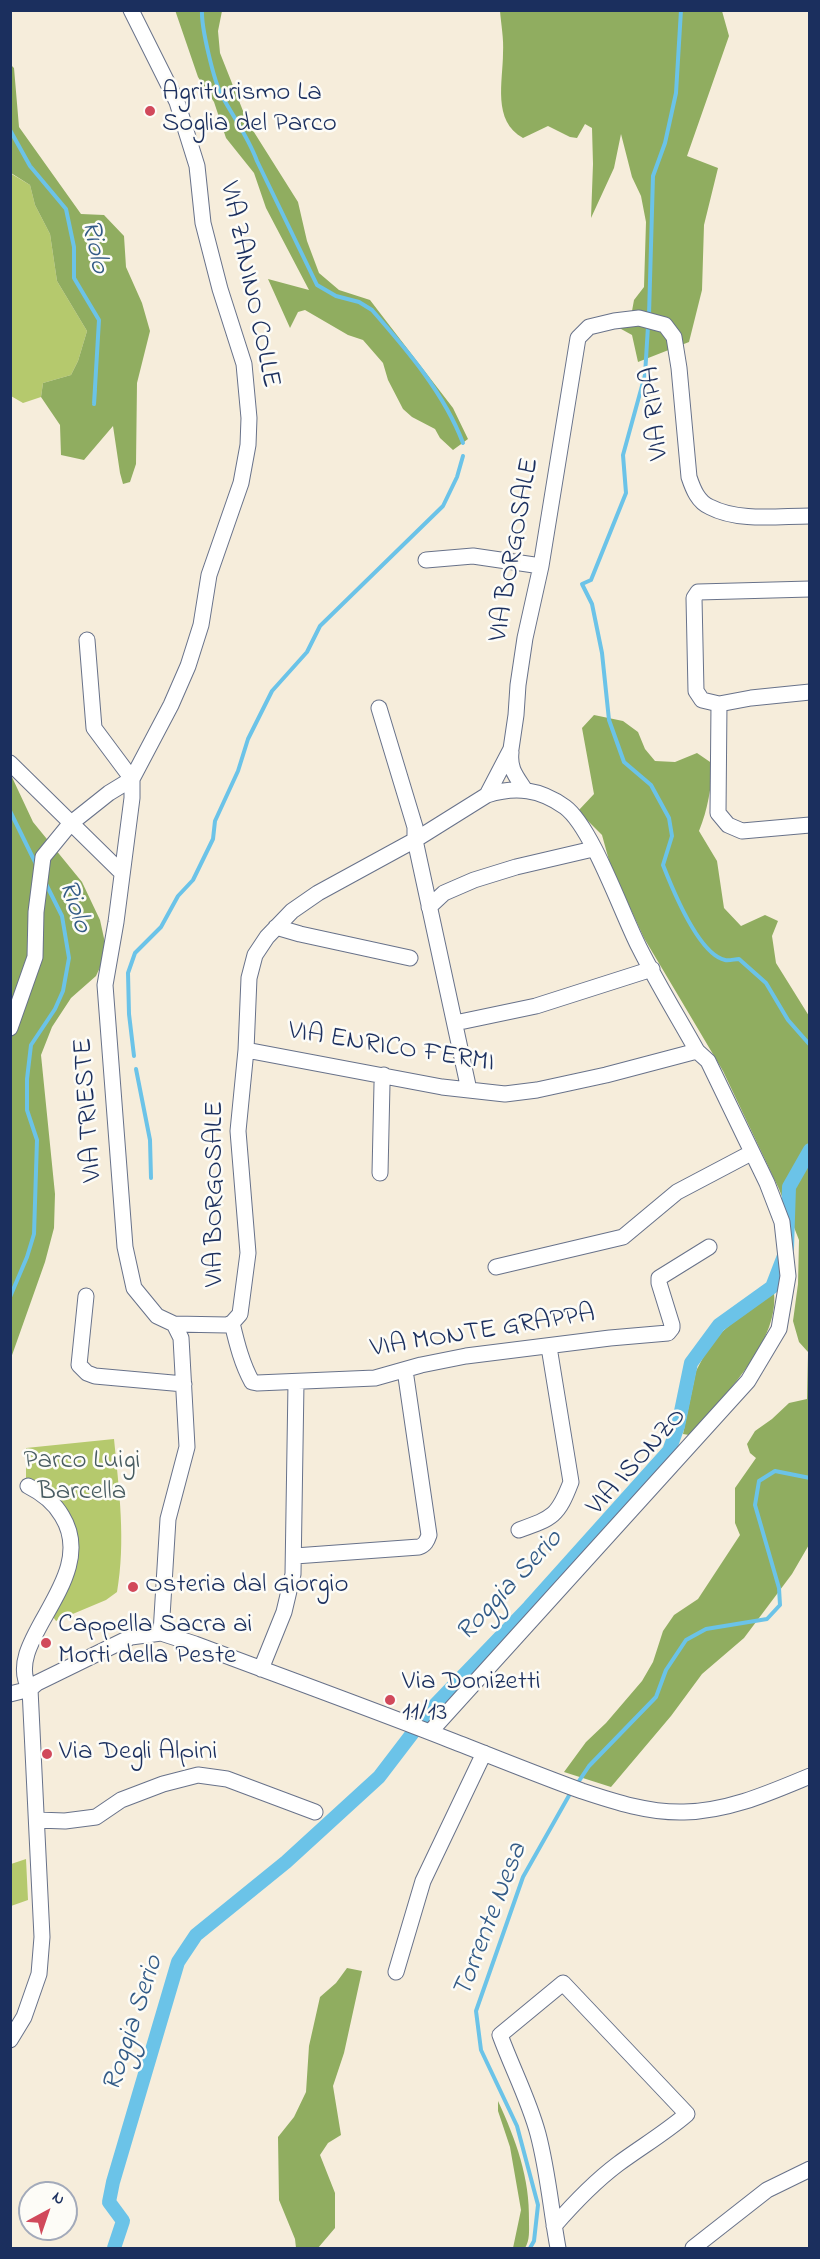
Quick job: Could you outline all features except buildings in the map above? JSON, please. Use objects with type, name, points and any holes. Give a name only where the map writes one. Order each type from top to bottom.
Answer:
[{"type":"street","name":"VIA ZANINO COLLE","points":[[122,873],[132,779],[171,705],[188,666],[201,625],[209,575],[215,554],[241,483],[248,445],[249,417],[244,364],[220,289],[203,223],[197,166],[177,102],[131,10]]},
{"type":"street","name":"VIA RIPA","points":[[575,360],[578,338],[589,327],[639,318],[665,325],[674,337],[689,477],[694,492],[708,507],[737,516],[810,516]]},
{"type":"street","name":"VIA BORGOSALE","points":[[525,790],[510,765],[511,749],[525,638],[541,567],[575,360]]},
{"type":"street","points":[[426,560],[473,556],[541,567]]},
{"type":"street","points":[[810,589],[698,592],[694,598],[696,691],[702,700],[719,704],[810,692]]},
{"type":"street","points":[[87,640],[94,728],[132,779]]},
{"type":"street","points":[[719,704],[718,813],[728,825],[742,831],[810,825]]},
{"type":"street","points":[[379,708],[415,827],[415,840],[469,1090]]},
{"type":"street","name":"VIA BORGOSALE","points":[[174,1324],[232,1323],[240,1314],[248,1253],[237,1131],[246,1050],[249,978],[255,955],[276,927],[292,911],[318,893],[415,840],[487,795],[511,749]]},
{"type":"street","points":[[10,763],[122,873]]},
{"type":"street","name":"VIA ZANINO COLLE","points":[[10,1028],[35,957],[36,912],[42,860],[70,824],[132,779]]},
{"type":"street","points":[[487,795],[511,789],[538,792],[566,808],[585,831],[639,948],[697,1051],[708,1061],[751,1153],[677,1192],[623,1237],[496,1267]]},
{"type":"street","points":[[429,907],[444,893],[474,880],[516,867],[593,849]]},
{"type":"street","name":"VIA TRIESTE","points":[[122,873],[105,985],[125,1247],[134,1288],[157,1316],[174,1324]]},
{"type":"street","points":[[276,927],[410,958]]},
{"type":"street","points":[[455,1023],[536,1006],[652,969]]},
{"type":"street","name":"VIA ENRICO FERMI","points":[[246,1050],[469,1090],[506,1094],[537,1090],[606,1075],[697,1051]]},
{"type":"street","points":[[380,1173],[384,1075]]},
{"type":"street","name":"VIA ISONZO","points":[[430,1732],[748,1381],[779,1329],[788,1276],[782,1222],[767,1183],[751,1153]]},
{"type":"street","name":"VIA MONTE GRAPPA","points":[[232,1323],[240,1356],[252,1382],[296,1383],[375,1378],[466,1356],[668,1333],[672,1325],[659,1278],[709,1247]]},
{"type":"street","points":[[86,1296],[79,1365],[83,1370],[95,1376],[184,1384]]},
{"type":"street","points":[[161,1633],[168,1519],[187,1447],[181,1338],[174,1324]]},
{"type":"street","points":[[519,1530],[551,1517],[563,1502],[571,1482],[549,1347]]},
{"type":"street","points":[[295,1556],[418,1547],[427,1540],[429,1535],[405,1370]]},
{"type":"street","points":[[261,1668],[284,1612],[295,1556],[296,1383]]},
{"type":"street","points":[[10,2040],[24,2017],[39,1974],[42,1937],[30,1689],[23,1677],[25,1649],[60,1588],[72,1546],[71,1534],[60,1513],[41,1492],[28,1486]]},
{"type":"street","points":[[10,1694],[30,1689],[37,1683],[131,1637],[161,1633],[399,1720],[556,1782],[622,1804],[663,1811],[702,1811],[758,1798],[810,1776]]},
{"type":"street","points":[[396,1972],[423,1881],[484,1753]]},
{"type":"street","points":[[37,1820],[65,1821],[96,1817],[121,1800],[163,1784],[198,1775],[227,1779],[315,1812]]},
{"type":"street","points":[[554,2226],[575,2201],[617,2164],[668,2130],[687,2114],[563,1983],[500,2035],[538,2132],[545,2164],[554,2226],[558,2248]]},
{"type":"street","points":[[693,2248],[767,2190],[810,2169]]},
{"type":"green space","points":[[175,10],[222,11],[218,31],[220,53],[247,121],[298,202],[307,241],[319,273],[339,290],[370,300],[453,408],[468,439],[453,450],[440,438],[435,429],[412,417],[403,409],[388,380],[383,363],[363,340],[348,335],[305,310],[298,312],[290,328],[268,279],[309,290],[266,208],[254,173],[226,138],[214,102],[198,77]]},
{"type":"green space","points":[[500,11],[722,11],[729,36],[687,156],[718,168],[704,225],[702,290],[689,342],[638,362],[632,335],[603,319],[632,311],[634,300],[644,287],[646,222],[641,196],[632,177],[621,134],[614,168],[591,218],[592,128],[585,124],[577,138],[548,126],[523,138],[513,131],[507,121],[501,100],[503,37]]},
{"type":"green space","points":[[11,65],[14,68],[19,127],[81,214],[104,215],[124,236],[126,267],[142,303],[150,331],[137,383],[136,464],[130,482],[123,484],[113,426],[84,460],[61,455],[60,425],[41,397],[43,383],[71,375],[87,331],[57,281],[50,234],[35,205],[30,185],[11,173]]},
{"type":"green space","points":[[10,173],[30,185],[35,205],[50,234],[57,281],[87,331],[71,375],[43,383],[41,397],[23,403],[11,396]]},
{"type":"green space","points":[[594,715],[623,721],[638,732],[645,749],[655,761],[675,762],[697,753],[713,764],[709,798],[699,831],[717,861],[724,908],[741,926],[765,915],[778,921],[772,936],[776,963],[809,1016],[810,1543],[792,1574],[744,1638],[702,1674],[671,1716],[611,1787],[564,1772],[586,1742],[606,1723],[642,1681],[653,1662],[663,1631],[674,1615],[698,1599],[740,1535],[735,1523],[735,1488],[756,1458],[750,1453],[747,1444],[755,1431],[789,1403],[807,1399],[808,1352],[799,1342],[793,1321],[798,1284],[799,1240],[779,1189],[723,1071],[644,938],[610,864],[602,835],[578,811],[594,794],[582,728]]},
{"type":"green space","points":[[11,775],[33,822],[82,882],[100,920],[107,952],[96,976],[71,998],[52,1027],[41,1055],[55,1194],[54,1228],[45,1262],[11,1358]]},
{"type":"green space","points":[[774,1293],[773,1312],[767,1332],[745,1370],[689,1435],[683,1434],[696,1371],[707,1350],[722,1332],[750,1307]]},
{"type":"green space","name":"Parco Luigi Barcella","points":[[114,1439],[120,1496],[121,1535],[117,1592],[106,1600],[56,1621],[51,1614],[76,1537],[37,1485],[26,1478],[26,1448]]},
{"type":"green space","points":[[26,1859],[28,1900],[11,1906],[11,1864]]},
{"type":"green space","points":[[347,1968],[362,1971],[344,2053],[333,2086],[341,2135],[328,2143],[320,2155],[335,2193],[335,2228],[318,2248],[296,2248],[295,2239],[279,2200],[278,2137],[294,2117],[306,2092],[309,2046],[320,1997],[336,1983]]},
{"type":"green space","points":[[498,2101],[521,2160],[527,2190],[529,2228],[525,2248],[513,2248],[521,2210],[510,2147],[498,2111]]},
{"type":"waterway","points":[[202,10],[206,41],[219,89],[249,144],[317,285],[336,296],[359,302],[372,310],[411,356],[435,389],[463,443]]},
{"type":"waterway","points":[[649,315],[653,176],[665,143],[676,93],[681,10]]},
{"type":"waterway","name":"Riolo","points":[[10,130],[30,166],[66,209],[74,247],[74,278],[99,320],[94,404],[95,389]]},
{"type":"waterway","points":[[648,326],[645,375],[623,455],[626,493],[591,580],[582,584],[592,604],[602,653],[609,720],[624,762],[651,785],[669,818],[672,836],[663,865],[687,919],[705,946],[715,955],[725,960],[739,959],[766,983],[788,1020],[810,1045]]},
{"type":"waterway","points":[[134,1056],[129,1014],[128,973],[135,953],[161,927],[178,896],[193,880],[213,839],[215,821],[238,771],[248,739],[272,691],[307,652],[320,626],[443,506],[457,477],[463,456]]},
{"type":"waterway","name":"Riolo","points":[[10,811],[36,864]]},
{"type":"waterway","name":"Riolo","points":[[10,1297],[34,1234],[37,1140],[27,1110],[27,1079],[31,1045],[55,1009],[63,991],[69,958],[62,916],[45,882]]},
{"type":"waterway","points":[[136,1069],[150,1140],[151,1178]]},
{"type":"waterway","name":"Roggia Serio","points":[[114,2248],[123,2221],[109,2202],[113,2182],[178,1962],[196,1935],[286,1862],[379,1777],[431,1709],[529,1607],[669,1451],[678,1426],[691,1363],[719,1325],[772,1287],[787,1248],[789,1187],[810,1150]]},
{"type":"waterway","name":"Torrente Nesa","points":[[577,1784],[589,1766],[656,1697],[666,1670],[686,1640],[706,1629],[767,1619],[780,1605],[779,1588],[755,1505],[759,1481],[775,1471],[810,1478]]},
{"type":"waterway","name":"Torrente Nesa","points":[[530,2248],[534,2241],[538,2205],[517,2126],[481,2050],[476,2011],[523,1877],[571,1792]]},
{"type":"place","name":"Agriturismo La Soglia del Parco","points":[[150,111]]},
{"type":"place","name":"Osteria dal Giorgio","points":[[133,1587]]},
{"type":"place","name":"Cappella Sacra ai Morti della Peste","points":[[46,1643]]},
{"type":"place","name":"Via Donizetti 11/13","points":[[390,1700]]},
{"type":"place","name":"Via Degli Alpini","points":[[47,1754]]}]
